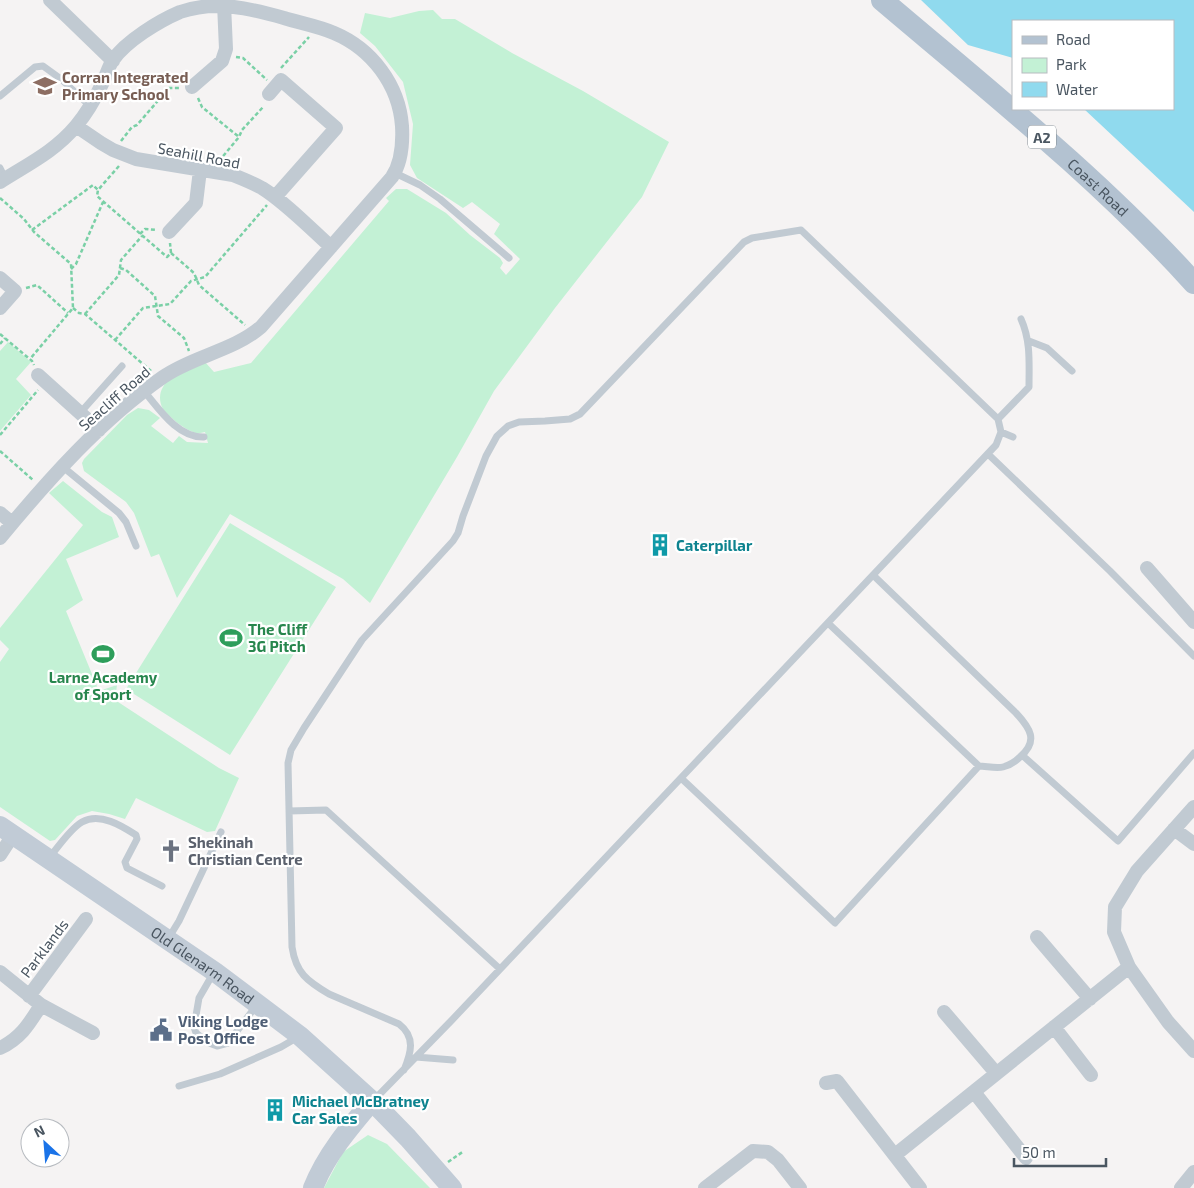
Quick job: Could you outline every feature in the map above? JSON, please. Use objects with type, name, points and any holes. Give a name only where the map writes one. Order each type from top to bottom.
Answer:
[{"type":"main road","name":"Coast Road","points":[[882,0],[1101,190],[1194,283]]},
{"type":"street","points":[[50,0],[113,61]]},
{"type":"street","points":[[192,87],[222,61],[226,49],[224,4]]},
{"type":"street","points":[[2,176],[43,156],[61,142],[76,126],[90,106],[113,61],[136,38],[169,17],[193,8],[224,4],[261,12],[334,33],[367,54],[386,76],[394,94],[401,121],[401,152],[395,172]]},
{"type":"street","points":[[275,87],[336,128],[275,197]]},
{"type":"street","name":"Seahill Road","points":[[76,126],[113,150],[129,156],[147,161],[233,175],[248,181],[275,197],[331,247]]},
{"type":"street","points":[[170,232],[196,203],[200,170]]},
{"type":"street","name":"Seacliff Road","points":[[0,538],[42,488],[99,430],[144,391],[172,372],[240,341],[261,327],[395,172]]},
{"type":"street","points":[[0,278],[15,291],[0,308]]},
{"type":"street","points":[[42,378],[99,430]]},
{"type":"street","points":[[0,513],[12,524]]},
{"type":"street","points":[[1147,568],[1194,622]]},
{"type":"street","points":[[1194,807],[1138,871],[1115,908],[1114,932],[1129,967],[1168,1022],[1194,1052]]},
{"type":"street","points":[[1174,829],[1194,844]]},
{"type":"street","points":[[0,855],[7,831]]},
{"type":"street","name":"Old Glenarm Road","points":[[7,831],[215,972],[300,1036],[372,1101],[452,1188]]},
{"type":"street","name":"Parklands","points":[[28,996],[86,919]]},
{"type":"street","points":[[1037,937],[1090,998]]},
{"type":"street","points":[[895,1155],[1129,967]]},
{"type":"street","name":"Parklands","points":[[0,972],[41,1005],[93,1033]]},
{"type":"street","points":[[0,1048],[21,1034],[41,1005]]},
{"type":"street","points":[[944,1012],[996,1073]]},
{"type":"street","points":[[1054,1027],[1092,1076]]},
{"type":"street","points":[[826,1083],[837,1081],[920,1188]]},
{"type":"street","points":[[974,1092],[1026,1158]]},
{"type":"street","points":[[313,1188],[333,1149],[372,1101]]},
{"type":"street","points":[[705,1188],[753,1151],[768,1152],[778,1160],[800,1188]]},
{"type":"street","points":[[1181,1188],[1194,1172]]},
{"type":"lane","points":[[0,96],[35,67],[43,66],[90,106]]},
{"type":"lane","points":[[395,172],[420,185],[440,199],[509,258]]},
{"type":"lane","points":[[372,1101],[404,1070],[996,445],[1001,432],[998,419],[801,230],[744,242],[580,414],[570,419],[545,422],[519,422],[508,426],[497,436],[486,456],[458,533],[453,541],[362,640],[291,750],[288,763],[292,947],[297,966],[304,977],[328,994],[403,1027],[407,1032],[411,1047],[404,1070]]},
{"type":"lane","points":[[998,419],[1029,388],[1028,341],[1021,319]]},
{"type":"lane","points":[[1028,341],[1047,348],[1072,371]]},
{"type":"lane","points":[[80,412],[122,366]]},
{"type":"lane","points":[[144,391],[162,413],[180,430],[190,436],[204,436]]},
{"type":"lane","points":[[1001,432],[1013,437]]},
{"type":"lane","points":[[988,454],[1123,584],[1194,656]]},
{"type":"lane","points":[[63,467],[120,512],[136,546]]},
{"type":"lane","points":[[828,623],[979,766],[1002,768],[1013,763],[1029,748],[1031,740],[1023,721],[874,575]]},
{"type":"lane","points":[[1022,755],[1118,841],[1194,753]]},
{"type":"lane","points":[[681,778],[835,923],[979,766]]},
{"type":"lane","points":[[289,811],[326,810],[500,969]]},
{"type":"lane","points":[[48,859],[81,823],[96,818],[105,820],[122,826],[137,838],[125,862],[127,868],[162,886]]},
{"type":"lane","points":[[167,940],[179,921],[221,832]]},
{"type":"lane","points":[[215,972],[199,998],[194,1027],[196,1033],[209,1043],[216,1046],[228,1043],[258,1003]]},
{"type":"lane","points":[[179,1086],[220,1074],[281,1048],[300,1036]]},
{"type":"lane","points":[[416,1057],[453,1060]]},
{"type":"path","points":[[216,172],[219,160],[266,103],[275,87],[281,68],[318,28]]},
{"type":"path","points":[[224,55],[243,58],[275,87]]},
{"type":"path","points":[[113,150],[169,88],[192,87],[202,107],[239,138]]},
{"type":"path","points":[[129,156],[98,190],[98,196],[167,257],[171,253]]},
{"type":"path","points":[[32,230],[93,185],[98,190]]},
{"type":"path","points":[[115,340],[143,308],[170,304],[191,281],[205,277],[275,197]]},
{"type":"path","points":[[0,198],[24,219],[32,230],[71,264],[73,308],[79,313],[85,314],[144,365]]},
{"type":"path","points":[[71,269],[76,264],[103,202]]},
{"type":"path","points":[[85,314],[119,274],[121,260],[145,228],[170,232],[171,253],[194,273],[199,285],[252,334]]},
{"type":"path","points":[[120,268],[126,270],[155,296],[158,316],[184,338],[194,361]]},
{"type":"path","points":[[15,291],[36,285],[68,313]]},
{"type":"path","points":[[30,358],[73,308]]},
{"type":"path","points":[[0,334],[30,358],[42,378],[0,435]]},
{"type":"path","points":[[0,344],[5,338]]},
{"type":"path","points":[[0,451],[42,488]]},
{"type":"green space","points":[[433,10],[442,19],[455,19],[669,142],[642,197],[555,308],[494,391],[370,603],[343,579],[230,514],[177,598],[159,554],[151,557],[134,513],[126,502],[84,471],[82,463],[84,459],[127,415],[138,408],[149,410],[160,418],[151,426],[173,443],[179,436],[187,442],[208,443],[205,432],[195,433],[189,430],[169,416],[163,409],[160,395],[166,382],[181,371],[205,362],[214,372],[251,363],[389,201],[386,198],[396,189],[407,189],[446,213],[470,235],[500,258],[503,263],[500,268],[506,275],[520,259],[494,234],[500,224],[472,202],[463,208],[417,178],[410,165],[413,124],[403,82],[375,46],[360,33],[365,13],[390,18],[419,11]]},
{"type":"green space","points":[[8,342],[31,362],[16,379],[31,395],[0,431],[0,351]]},
{"type":"green space","points":[[63,481],[102,512],[112,517],[119,537],[66,559],[83,600],[66,611],[99,691],[117,685],[115,700],[219,768],[239,778],[215,831],[207,832],[136,798],[125,819],[92,811],[77,816],[55,840],[50,841],[0,807],[0,662],[9,649],[0,640],[0,628],[83,525],[49,493]]},
{"type":"green space","name":"The Cliff 3G Pitch","points":[[230,523],[336,587],[230,755],[126,689]]},
{"type":"green space","points":[[368,1135],[387,1144],[430,1188],[324,1188],[343,1152]]},
{"type":"water","points":[[921,0],[1194,0],[1194,212],[1085,110],[1174,110],[1174,20],[1012,20],[1012,58],[968,45]]},
{"type":"place","name":"Corran Integrated Primary School","points":[[45,86]]},
{"type":"place","name":"Caterpillar","points":[[660,545]]},
{"type":"place","name":"The Cliff 3G Pitch","points":[[231,638]]},
{"type":"place","name":"Larne Academy of Sport","points":[[103,654]]},
{"type":"place","name":"Shekinah Christian Centre","points":[[171,851]]},
{"type":"place","name":"Viking Lodge Post Office","points":[[161,1030]]},
{"type":"place","name":"Michael McBratney Car Sales","points":[[275,1110]]}]
